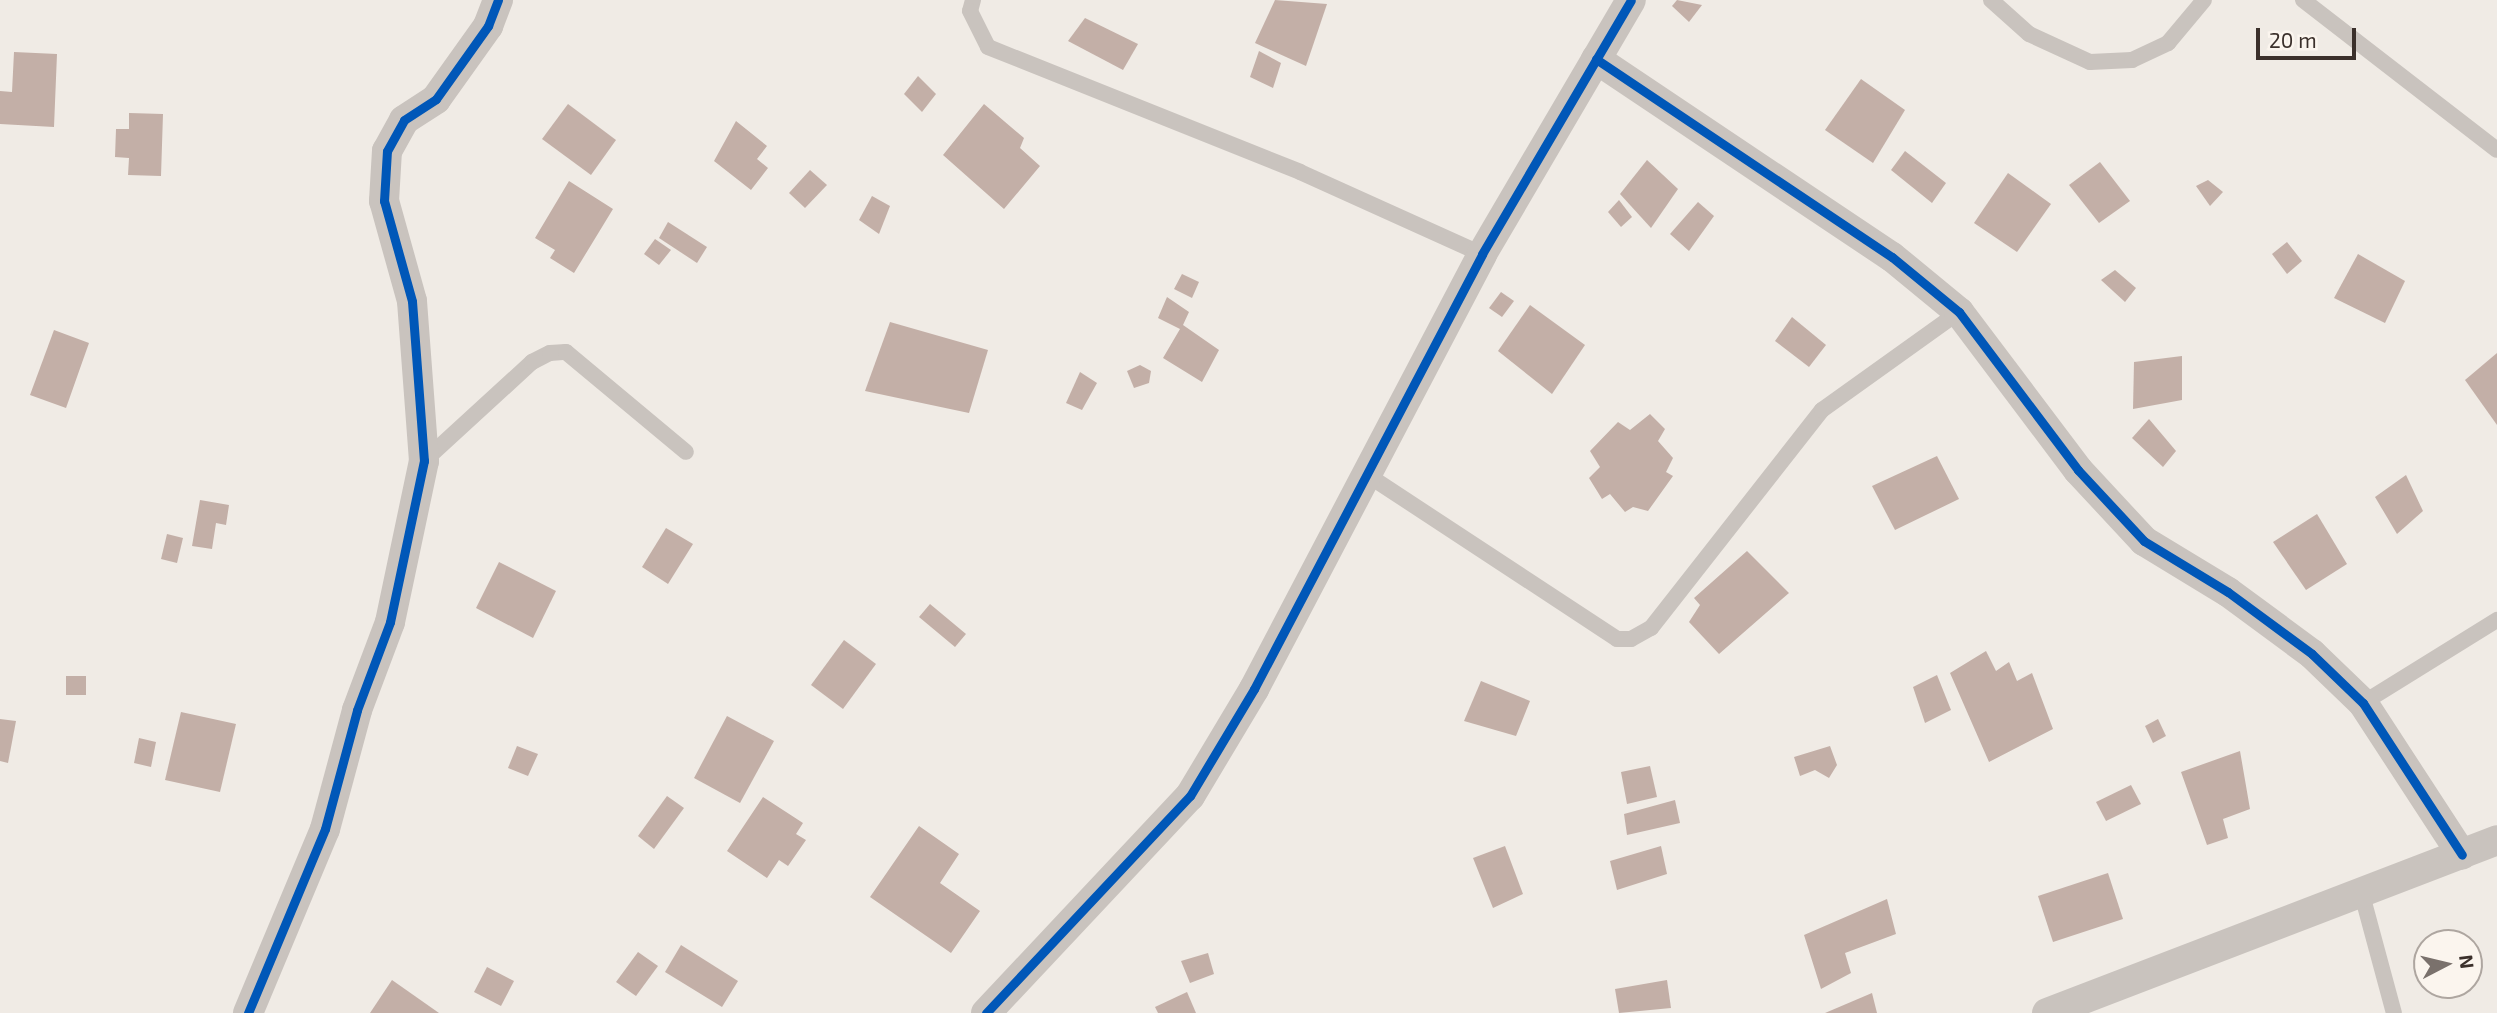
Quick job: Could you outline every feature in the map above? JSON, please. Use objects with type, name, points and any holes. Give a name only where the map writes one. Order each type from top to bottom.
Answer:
[{"type":"street","points":[[248,1013],[325,829],[357,710],[390,622],[424,461],[412,301],[384,201],[387,151],[404,120],[436,99],[488,26],[498,0]]},
{"type":"street","points":[[986,1013],[1190,796],[1366,474],[1482,254],[1632,0]]},
{"type":"street","points":[[1596,59],[1892,257],[1959,312],[2078,470],[2144,541],[2228,592],[2312,654],[2363,703],[2462,855]]},
{"type":"street","points":[[2047,1013],[2497,840]]},
{"type":"lane","points":[[973,0],[970,11],[988,47],[1300,172],[1482,254]]},
{"type":"lane","points":[[1991,0],[2029,34],[2090,62],[2132,60],[2168,43],[2204,0]]},
{"type":"lane","points":[[2303,0],[2497,150]]},
{"type":"lane","points":[[1366,474],[1618,639],[1631,639],[1651,628],[1822,410],[1959,312]]},
{"type":"lane","points":[[424,461],[532,362],[550,353],[566,352],[686,452]]},
{"type":"lane","points":[[2363,703],[2497,620]]},
{"type":"lane","points":[[2361,891],[2394,1013]]},
{"type":"building","points":[[1275,0],[1327,4],[1306,66],[1255,43]]},
{"type":"building","points":[[1677,0],[1702,5],[1689,22],[1672,6]]},
{"type":"building","points":[[1085,18],[1138,44],[1123,70],[1068,41]]},
{"type":"building","points":[[1259,51],[1281,63],[1273,88],[1250,77]]},
{"type":"building","points":[[14,52],[57,54],[54,127],[0,124],[0,91],[12,92]]},
{"type":"building","points":[[918,76],[936,94],[922,112],[904,94]]},
{"type":"building","points":[[1861,79],[1905,110],[1873,163],[1825,130]]},
{"type":"building","points":[[568,104],[616,140],[591,175],[542,139]]},
{"type":"building","points":[[984,104],[1024,138],[1020,148],[1040,166],[1004,209],[943,155]]},
{"type":"building","points":[[129,113],[163,114],[161,176],[128,175],[129,158],[115,157],[116,129],[129,129]]},
{"type":"building","points":[[736,121],[767,146],[757,159],[768,168],[751,190],[714,161]]},
{"type":"building","points":[[1905,151],[1946,183],[1932,203],[1891,170]]},
{"type":"building","points":[[1647,160],[1678,189],[1651,228],[1620,194]]},
{"type":"building","points":[[2100,162],[2130,201],[2099,223],[2069,185]]},
{"type":"building","points":[[810,170],[827,185],[805,208],[789,193]]},
{"type":"building","points":[[2008,173],[2051,204],[2017,252],[1974,223]]},
{"type":"building","points":[[2208,180],[2223,192],[2210,206],[2196,186]]},
{"type":"building","points":[[569,181],[613,209],[574,273],[550,258],[555,250],[535,238]]},
{"type":"building","points":[[872,196],[890,206],[879,234],[859,220]]},
{"type":"building","points":[[1619,200],[1632,217],[1621,227],[1608,212]]},
{"type":"building","points":[[1698,202],[1714,216],[1689,251],[1670,234]]},
{"type":"building","points":[[668,222],[707,247],[697,263],[659,238]]},
{"type":"building","points":[[655,239],[671,250],[659,265],[644,254]]},
{"type":"building","points":[[2287,242],[2302,261],[2287,274],[2272,254]]},
{"type":"building","points":[[2358,254],[2405,281],[2385,323],[2334,298]]},
{"type":"building","points":[[2115,270],[2136,288],[2125,302],[2101,280]]},
{"type":"building","points":[[1182,274],[1199,282],[1192,298],[1174,289]]},
{"type":"building","points":[[1501,292],[1514,301],[1502,317],[1489,308]]},
{"type":"building","points":[[1167,297],[1189,312],[1183,325],[1219,350],[1202,382],[1163,358],[1180,329],[1158,318]]},
{"type":"building","points":[[1530,305],[1585,345],[1552,394],[1498,351]]},
{"type":"building","points":[[1792,317],[1826,345],[1809,367],[1775,341]]},
{"type":"building","points":[[890,322],[988,350],[969,413],[865,391]]},
{"type":"building","points":[[54,330],[89,343],[66,408],[30,395]]},
{"type":"building","points":[[2497,353],[2497,425],[2465,380]]},
{"type":"building","points":[[2182,356],[2182,400],[2133,409],[2134,362]]},
{"type":"building","points":[[1140,365],[1151,371],[1149,383],[1134,388],[1127,371]]},
{"type":"building","points":[[1080,372],[1097,383],[1082,410],[1066,403]]},
{"type":"building","points":[[1650,414],[1665,429],[1658,441],[1673,458],[1666,472],[1673,476],[1648,511],[1633,507],[1625,512],[1610,494],[1602,499],[1589,478],[1600,467],[1590,451],[1618,422],[1630,430]]},
{"type":"building","points":[[2149,419],[2176,451],[2163,467],[2132,438]]},
{"type":"building","points":[[1937,456],[1959,499],[1895,530],[1872,486]]},
{"type":"building","points":[[2406,475],[2423,511],[2397,534],[2375,497]]},
{"type":"building","points":[[200,500],[229,505],[226,525],[216,523],[212,549],[192,546]]},
{"type":"building","points":[[2317,514],[2347,564],[2306,590],[2273,542]]},
{"type":"building","points":[[666,528],[693,544],[668,584],[642,567]]},
{"type":"building","points":[[167,534],[183,538],[177,563],[161,559]]},
{"type":"building","points":[[1747,551],[1789,593],[1719,654],[1689,622],[1700,605],[1694,598]]},
{"type":"building","points":[[499,562],[556,591],[533,638],[476,608]]},
{"type":"building","points":[[930,604],[966,634],[955,647],[919,617]]},
{"type":"building","points":[[844,640],[876,664],[843,709],[811,685]]},
{"type":"building","points":[[1986,651],[1996,671],[2009,662],[2017,681],[2032,673],[2053,729],[1989,762],[1950,673]]},
{"type":"building","points":[[1937,675],[1951,710],[1925,723],[1913,687]]},
{"type":"building","points":[[66,676],[86,676],[86,695],[66,695]]},
{"type":"building","points":[[1481,681],[1530,701],[1516,736],[1464,721]]},
{"type":"building","points":[[181,712],[236,724],[220,792],[165,780]]},
{"type":"building","points":[[727,716],[774,741],[740,803],[694,778]]},
{"type":"building","points":[[0,719],[16,721],[8,763],[0,761]]},
{"type":"building","points":[[2158,719],[2166,736],[2153,743],[2145,726]]},
{"type":"building","points":[[139,738],[156,742],[151,767],[134,763]]},
{"type":"building","points":[[517,746],[538,754],[528,776],[508,768]]},
{"type":"building","points":[[1830,746],[1837,765],[1829,778],[1815,770],[1800,776],[1794,757]]},
{"type":"building","points":[[2240,751],[2250,809],[2223,819],[2228,838],[2207,845],[2181,772]]},
{"type":"building","points":[[1650,766],[1657,797],[1627,804],[1621,772]]},
{"type":"building","points":[[2131,785],[2141,804],[2106,821],[2096,802]]},
{"type":"building","points":[[667,796],[684,808],[654,849],[638,836]]},
{"type":"building","points":[[763,797],[803,823],[796,834],[806,840],[788,866],[779,860],[767,878],[727,851]]},
{"type":"building","points":[[1675,800],[1680,823],[1627,835],[1624,814]]},
{"type":"building","points":[[919,826],[959,854],[940,883],[980,911],[951,953],[870,897]]},
{"type":"building","points":[[1505,846],[1523,894],[1493,908],[1473,858]]},
{"type":"building","points":[[1661,846],[1667,874],[1617,890],[1610,861]]},
{"type":"building","points":[[2108,873],[2123,919],[2053,942],[2038,896]]},
{"type":"building","points":[[1887,899],[1896,934],[1845,953],[1851,973],[1821,989],[1804,935]]},
{"type":"building","points":[[681,945],[738,981],[722,1007],[665,972]]},
{"type":"building","points":[[638,952],[658,966],[636,996],[616,982]]},
{"type":"building","points":[[1208,953],[1214,974],[1190,983],[1181,961]]},
{"type":"building","points":[[487,967],[514,981],[501,1006],[474,992]]},
{"type":"building","points":[[392,980],[439,1013],[370,1013]]},
{"type":"building","points":[[1667,980],[1671,1008],[1619,1013],[1615,989]]},
{"type":"building","points":[[1187,992],[1196,1013],[1158,1013],[1155,1007]]},
{"type":"building","points":[[1872,993],[1877,1013],[1825,1013]]},
{"type":"cycle path","points":[[248,1013],[325,829],[357,710],[390,622],[424,461],[412,301],[384,201],[387,151],[404,120],[436,99],[488,26],[498,0]]},
{"type":"cycle path","points":[[986,1013],[1190,796],[1254,689],[1482,254],[1631,0]]},
{"type":"cycle path","points":[[1596,59],[1892,257],[1959,312],[2078,470],[2144,541],[2228,592],[2312,654],[2363,703],[2462,855]]}]
